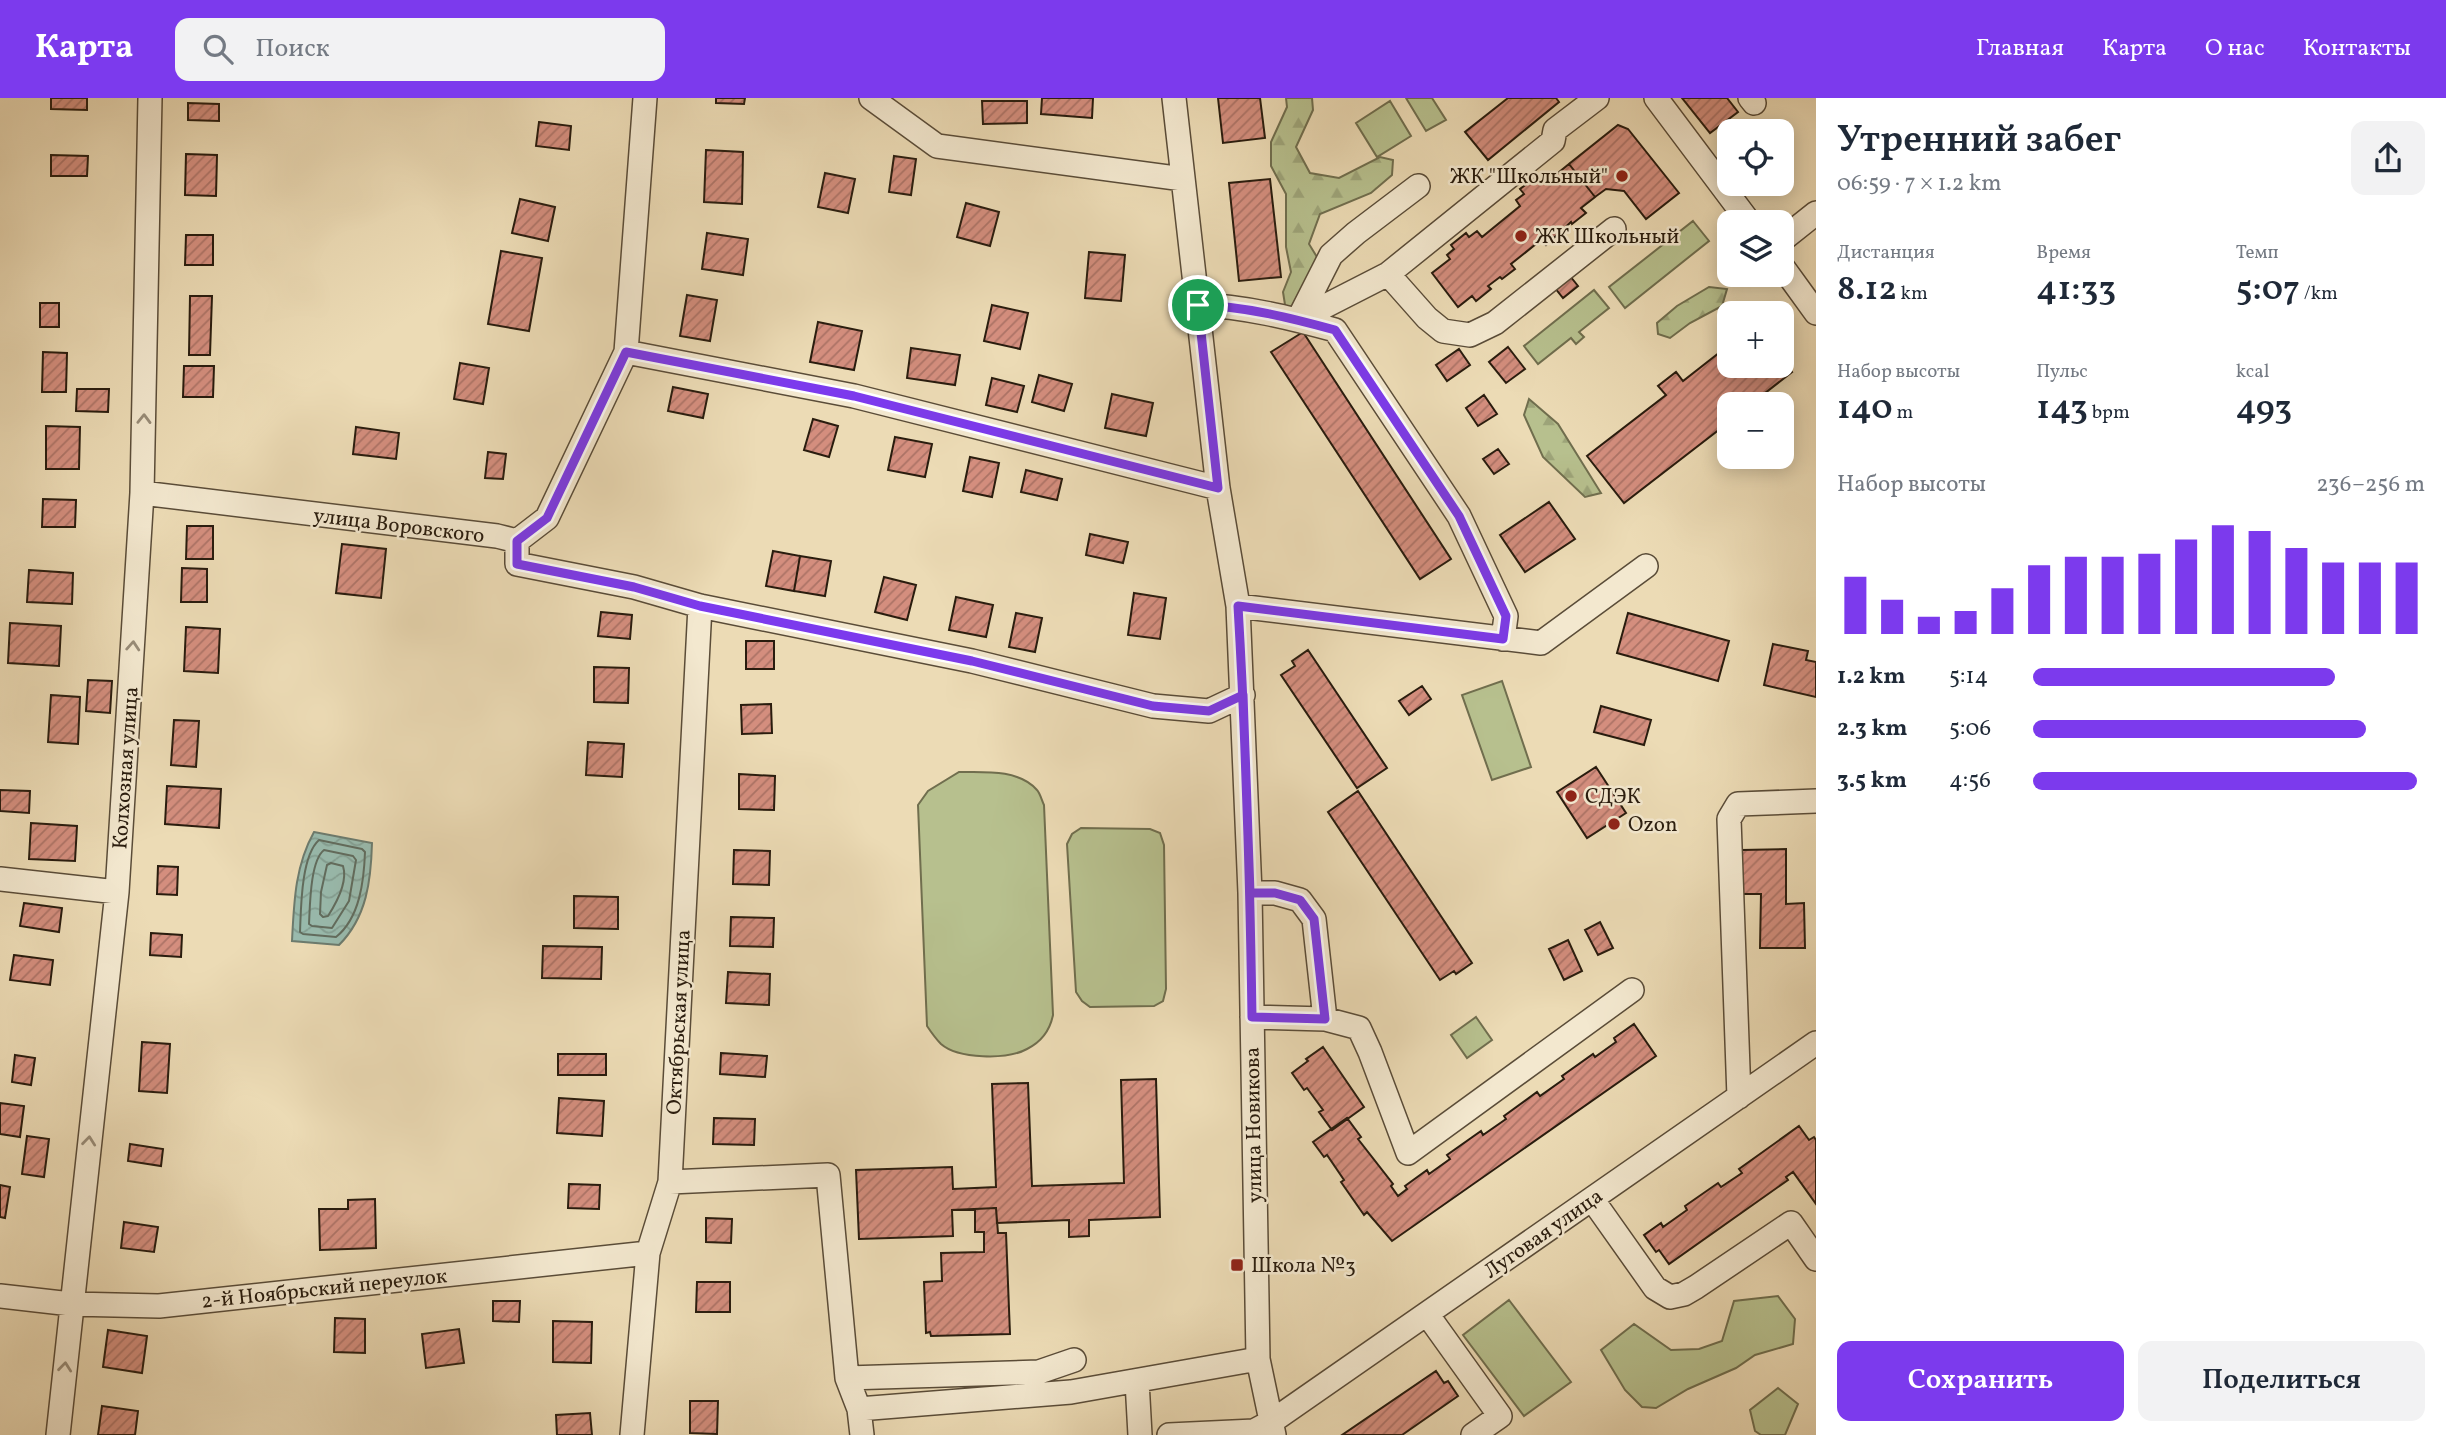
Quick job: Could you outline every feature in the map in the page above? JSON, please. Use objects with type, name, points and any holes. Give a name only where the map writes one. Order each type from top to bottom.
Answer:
[{"type":"street","name":"Колхозная улица","points":[[58,1435],[117,892],[142,494],[150,98]]},
{"type":"street","points":[[645,98],[626,352],[547,518],[517,541],[517,564],[634,587],[700,606],[972,661],[1153,706],[1209,711],[1243,695]]},
{"type":"street","points":[[871,98],[937,146],[1184,179]]},
{"type":"street","name":"улица Новикова","points":[[1174,98],[1218,488],[1238,606],[1250,893],[1258,1359],[1272,1429]]},
{"type":"street","points":[[1298,320],[1388,274],[1553,141],[1555,130],[1597,98]]},
{"type":"street","points":[[1656,98],[1740,210]]},
{"type":"street","points":[[1298,320],[1331,255],[1418,186]]},
{"type":"street","points":[[1794,230],[1816,213]]},
{"type":"street","points":[[1388,274],[1427,318],[1443,331],[1470,335],[1495,323],[1614,229]]},
{"type":"street","points":[[1794,283],[1816,313]]},
{"type":"street","points":[[1198,305],[1213,305],[1298,320],[1335,330],[1459,516],[1506,616],[1503,639]]},
{"type":"street","points":[[626,352],[854,396],[1218,488]]},
{"type":"street","name":"улица Воровского","points":[[142,494],[517,541]]},
{"type":"street","points":[[1238,606],[1541,643],[1646,566]]},
{"type":"street","name":"Октябрьская улица","points":[[632,1435],[648,1253],[670,1182],[700,606]]},
{"type":"street","points":[[1739,1097],[1729,820],[1738,804],[1816,801]]},
{"type":"street","points":[[0,879],[117,892]]},
{"type":"street","points":[[1250,893],[1275,893],[1300,900],[1314,919],[1325,1019]]},
{"type":"street","points":[[1252,1017],[1325,1019],[1359,1028],[1408,1153],[1632,990]]},
{"type":"street","name":"Луговая улица","points":[[1169,1435],[1272,1429],[1427,1314],[1816,1043]]},
{"type":"street","points":[[670,1182],[828,1175],[847,1378],[859,1409],[862,1435]]},
{"type":"street","points":[[1592,1199],[1655,1288],[1670,1297],[1684,1294],[1696,1287],[1791,1223],[1816,1259]]},
{"type":"street","name":"2-й Ноябрьский переулок","points":[[0,1296],[71,1304],[159,1306],[648,1253]]},
{"type":"street","points":[[1427,1314],[1500,1416],[1473,1435]]},
{"type":"street","points":[[859,1409],[1071,1392],[1258,1359]]},
{"type":"street","points":[[847,1378],[1040,1371],[1074,1360]]},
{"type":"street","points":[[1137,1381],[1140,1435]]},
{"type":"green space","points":[[1286,98],[1312,98],[1313,110],[1296,147],[1310,173],[1339,178],[1380,157],[1393,160],[1392,175],[1371,193],[1320,214],[1309,244],[1331,280],[1319,307],[1286,311],[1283,292],[1291,272],[1286,247],[1286,194],[1271,166],[1271,142],[1287,107]]},
{"type":"green space","points":[[1406,98],[1432,98],[1446,120],[1426,131]]},
{"type":"green space","points":[[1390,101],[1411,136],[1377,157],[1356,123]]},
{"type":"green space","points":[[1693,221],[1709,241],[1625,308],[1609,287]]},
{"type":"green space","points":[[1709,287],[1727,289],[1723,301],[1717,301],[1717,309],[1690,323],[1670,338],[1658,334],[1657,323],[1677,306]]},
{"type":"green space","points":[[1594,290],[1609,308],[1579,332],[1584,337],[1576,344],[1571,338],[1538,364],[1524,346]]},
{"type":"green space","points":[[1529,399],[1558,424],[1601,493],[1585,497],[1543,457],[1524,415]]},
{"type":"green space","points":[[1502,681],[1531,767],[1492,780],[1462,695]]},
{"type":"green space","points":[[959,772],[1000,773],[1021,778],[1037,790],[1044,805],[1053,1015],[1047,1031],[1037,1043],[1008,1055],[959,1053],[941,1044],[927,1026],[918,805],[928,791]]},
{"type":"green space","points":[[1081,828],[1150,829],[1160,833],[1164,845],[1166,989],[1163,1001],[1154,1006],[1090,1007],[1076,992],[1067,844],[1072,834]]},
{"type":"green space","points":[[1476,1017],[1492,1040],[1467,1058],[1451,1035]]},
{"type":"green space","points":[[1778,1296],[1795,1319],[1793,1344],[1755,1355],[1736,1368],[1688,1389],[1656,1408],[1642,1407],[1625,1390],[1601,1350],[1634,1324],[1671,1350],[1699,1349],[1722,1341],[1734,1301]]},
{"type":"green space","points":[[1509,1300],[1571,1382],[1524,1416],[1463,1335]]},
{"type":"green space","points":[[1778,1388],[1798,1404],[1785,1435],[1761,1435],[1755,1431],[1750,1410]]},
{"type":"water","points":[[314,832],[372,843],[366,897],[356,922],[339,945],[292,941],[299,871]]},
{"type":"building","points":[[51,98],[87,98],[87,110],[51,109]]},
{"type":"building","points":[[716,98],[745,98],[744,104],[716,103]]},
{"type":"building","points":[[1042,98],[1093,98],[1092,118],[1041,114]]},
{"type":"building","points":[[1218,98],[1260,98],[1265,138],[1223,143]]},
{"type":"building","points":[[1508,98],[1556,98],[1559,102],[1488,160],[1465,132]]},
{"type":"building","points":[[1682,98],[1727,98],[1738,112],[1729,119],[1717,119],[1717,128],[1710,133]]},
{"type":"building","points":[[982,101],[1027,101],[1027,123],[983,124]]},
{"type":"building","points":[[188,103],[219,104],[219,121],[188,120]]},
{"type":"building","points":[[539,122],[571,126],[569,150],[536,146]]},
{"type":"building","name":"ЖК \"Школьный\"","points":[[1618,125],[1628,129],[1679,193],[1646,219],[1624,191],[1606,189],[1595,197],[1569,164]]},
{"type":"building","points":[[706,150],[743,152],[742,204],[704,202]]},
{"type":"building","points":[[186,154],[217,155],[216,196],[185,195]]},
{"type":"building","points":[[51,155],[88,156],[87,176],[51,176]]},
{"type":"building","points":[[894,156],[916,159],[911,195],[889,192]]},
{"type":"building","name":"ЖК Школьный","points":[[1569,164],[1595,197],[1581,208],[1586,213],[1572,224],[1571,222],[1546,245],[1541,240],[1511,264],[1515,269],[1488,286],[1491,289],[1476,301],[1472,296],[1458,307],[1432,273],[1450,259],[1447,255],[1454,249],[1451,245],[1466,233],[1469,237],[1477,231],[1482,237],[1520,206],[1516,200],[1524,194],[1520,189],[1536,177],[1539,181],[1550,172],[1553,177]]},
{"type":"building","points":[[825,173],[855,179],[848,213],[818,207]]},
{"type":"building","points":[[1270,179],[1281,277],[1239,281],[1229,183]]},
{"type":"building","points":[[520,199],[555,207],[548,241],[512,233]]},
{"type":"building","points":[[966,203],[999,212],[990,246],[957,237]]},
{"type":"building","points":[[707,233],[748,239],[743,275],[702,269]]},
{"type":"building","points":[[186,235],[213,235],[213,265],[185,265]]},
{"type":"building","points":[[501,251],[542,258],[529,331],[488,324]]},
{"type":"building","points":[[1089,252],[1125,255],[1121,301],[1085,298]]},
{"type":"building","points":[[1566,271],[1578,286],[1563,298],[1551,283]]},
{"type":"building","points":[[687,295],[717,300],[710,341],[680,336]]},
{"type":"building","points":[[190,296],[212,296],[210,355],[189,355]]},
{"type":"building","points":[[40,303],[59,303],[59,327],[40,327]]},
{"type":"building","points":[[992,305],[1028,313],[1020,349],[984,341]]},
{"type":"building","points":[[818,322],[862,331],[854,370],[810,362]]},
{"type":"building","points":[[1303,332],[1451,559],[1420,579],[1271,352]]},
{"type":"building","points":[[1508,347],[1525,369],[1506,383],[1489,362]]},
{"type":"building","points":[[911,348],[960,355],[955,385],[907,378]]},
{"type":"building","points":[[1459,349],[1470,365],[1447,381],[1436,365]]},
{"type":"building","points":[[43,352],[67,353],[66,392],[42,392]]},
{"type":"building","points":[[1717,354],[1717,378],[1784,378],[1766,392],[1717,392],[1717,431],[1624,503],[1587,456],[1666,395],[1658,386],[1676,372],[1683,381]]},
{"type":"building","points":[[460,363],[489,368],[483,404],[454,399]]},
{"type":"building","points":[[184,366],[214,366],[213,397],[183,397]]},
{"type":"building","points":[[1039,375],[1072,384],[1064,411],[1032,402]]},
{"type":"building","points":[[992,378],[1024,386],[1017,412],[986,405]]},
{"type":"building","points":[[673,387],[708,394],[703,418],[668,411]]},
{"type":"building","points":[[77,389],[109,389],[108,412],[76,411]]},
{"type":"building","points":[[1112,394],[1153,403],[1146,436],[1105,428]]},
{"type":"building","points":[[1484,395],[1497,414],[1478,426],[1466,408]]},
{"type":"building","points":[[813,419],[838,426],[829,457],[804,450]]},
{"type":"building","points":[[46,426],[80,427],[79,469],[46,469]]},
{"type":"building","points":[[356,427],[399,433],[396,459],[353,454]]},
{"type":"building","points":[[895,437],[932,444],[925,477],[888,470]]},
{"type":"building","points":[[1498,449],[1509,464],[1494,474],[1483,459]]},
{"type":"building","points":[[488,452],[506,454],[503,479],[485,478]]},
{"type":"building","points":[[970,457],[999,463],[992,497],[963,491]]},
{"type":"building","points":[[1026,470],[1062,479],[1057,500],[1021,492]]},
{"type":"building","points":[[43,499],[76,500],[75,527],[42,527]]},
{"type":"building","points":[[1549,502],[1575,539],[1525,572],[1500,535]]},
{"type":"building","points":[[187,526],[213,526],[213,559],[186,559]]},
{"type":"building","points":[[1090,534],[1128,542],[1123,563],[1086,555]]},
{"type":"building","points":[[342,544],[386,549],[381,598],[336,593]]},
{"type":"building","points":[[773,551],[800,556],[794,591],[766,586]]},
{"type":"building","points":[[800,556],[831,561],[825,596],[794,591]]},
{"type":"building","points":[[182,568],[207,569],[207,602],[181,602]]},
{"type":"building","points":[[29,570],[73,573],[72,604],[27,602]]},
{"type":"building","points":[[884,577],[916,585],[907,620],[875,612]]},
{"type":"building","points":[[1134,593],[1166,598],[1160,639],[1128,635]]},
{"type":"building","points":[[956,597],[993,605],[986,637],[949,630]]},
{"type":"building","points":[[601,612],[632,615],[630,639],[598,636]]},
{"type":"building","points":[[1016,613],[1042,618],[1035,652],[1009,647]]},
{"type":"building","points":[[1628,613],[1729,641],[1718,681],[1617,653]]},
{"type":"building","points":[[10,623],[61,626],[59,666],[8,663]]},
{"type":"building","points":[[186,627],[220,629],[218,673],[184,671]]},
{"type":"building","points":[[746,641],[774,641],[774,669],[746,669]]},
{"type":"building","points":[[1773,644],[1808,651],[1806,660],[1816,662],[1816,697],[1764,685]]},
{"type":"building","points":[[1308,650],[1387,768],[1357,788],[1281,675],[1295,666],[1292,661]]},
{"type":"building","points":[[594,667],[629,668],[628,703],[594,702]]},
{"type":"building","points":[[88,680],[112,681],[110,713],[86,711]]},
{"type":"building","points":[[1422,686],[1431,699],[1409,715],[1399,701]]},
{"type":"building","points":[[51,695],[80,697],[78,744],[48,742]]},
{"type":"building","points":[[771,704],[772,733],[742,734],[741,705]]},
{"type":"building","points":[[1601,706],[1651,720],[1644,745],[1594,732]]},
{"type":"building","points":[[174,720],[199,721],[196,767],[171,765]]},
{"type":"building","points":[[588,742],[624,744],[622,777],[586,775]]},
{"type":"building","points":[[1596,767],[1626,813],[1587,838],[1557,792]]},
{"type":"building","points":[[739,774],[775,776],[774,810],[739,809]]},
{"type":"building","points":[[167,786],[221,789],[219,828],[165,824]]},
{"type":"building","points":[[0,790],[30,791],[29,813],[0,811]]},
{"type":"building","points":[[1358,791],[1472,963],[1456,974],[1454,971],[1440,980],[1328,812]]},
{"type":"building","points":[[31,823],[77,826],[75,861],[29,859]]},
{"type":"building","points":[[1786,849],[1786,904],[1804,903],[1805,948],[1760,948],[1761,894],[1742,894],[1742,850]]},
{"type":"building","points":[[734,850],[770,851],[769,885],[733,884]]},
{"type":"building","points":[[158,866],[178,867],[177,895],[157,894]]},
{"type":"building","points":[[574,896],[618,897],[618,929],[574,928]]},
{"type":"building","points":[[24,903],[62,908],[59,932],[20,926]]},
{"type":"building","points":[[731,917],[774,918],[773,947],[730,946]]},
{"type":"building","points":[[1600,922],[1613,948],[1598,955],[1585,930]]},
{"type":"building","points":[[151,933],[182,935],[181,957],[150,955]]},
{"type":"building","points":[[1568,940],[1582,971],[1564,980],[1549,949]]},
{"type":"building","points":[[543,946],[602,947],[601,979],[542,978]]},
{"type":"building","points":[[14,955],[53,960],[50,985],[10,980]]},
{"type":"building","points":[[728,972],[770,974],[769,1005],[726,1003]]},
{"type":"building","points":[[1634,1024],[1656,1056],[1392,1241],[1367,1212],[1364,1215],[1341,1182],[1344,1180],[1327,1155],[1324,1157],[1313,1142],[1347,1118],[1361,1137],[1358,1139],[1393,1184],[1391,1186],[1398,1196],[1407,1189],[1405,1186],[1427,1170],[1429,1174],[1450,1159],[1447,1155],[1481,1131],[1483,1135],[1506,1119],[1504,1116],[1537,1092],[1540,1096],[1564,1079],[1562,1076],[1616,1042],[1614,1038]]},
{"type":"building","points":[[142,1042],[170,1044],[167,1093],[139,1091]]},
{"type":"building","points":[[1323,1047],[1364,1107],[1332,1130],[1319,1112],[1323,1110],[1292,1073]]},
{"type":"building","points":[[721,1053],[767,1056],[765,1077],[720,1074]]},
{"type":"building","points":[[558,1054],[606,1054],[606,1075],[558,1075]]},
{"type":"building","points":[[15,1055],[35,1058],[31,1085],[12,1082]]},
{"type":"building","points":[[1156,1079],[1160,1217],[1089,1220],[1089,1236],[1069,1237],[1069,1220],[997,1223],[996,1208],[952,1210],[953,1236],[859,1239],[856,1170],[952,1167],[953,1189],[996,1187],[992,1084],[1028,1083],[1032,1186],[1124,1183],[1121,1080]]},
{"type":"building","points":[[559,1098],[604,1101],[602,1136],[557,1133]]},
{"type":"building","points":[[0,1103],[24,1106],[20,1137],[0,1134]]},
{"type":"building","points":[[714,1118],[755,1119],[754,1145],[713,1144]]},
{"type":"building","points":[[1799,1126],[1809,1140],[1814,1137],[1816,1140],[1816,1204],[1793,1172],[1786,1177],[1788,1180],[1669,1264],[1659,1250],[1656,1252],[1644,1235],[1661,1223],[1663,1227],[1687,1210],[1685,1206],[1718,1183],[1721,1187],[1742,1173],[1739,1169]]},
{"type":"building","points":[[27,1136],[49,1139],[44,1177],[22,1174]]},
{"type":"building","points":[[130,1144],[163,1149],[161,1166],[128,1161]]},
{"type":"building","points":[[569,1184],[600,1185],[599,1209],[568,1208]]},
{"type":"building","points":[[0,1185],[10,1187],[5,1218],[0,1217]]},
{"type":"building","points":[[375,1199],[376,1248],[320,1250],[319,1209],[348,1209],[348,1200]]},
{"type":"building","points":[[996,1208],[998,1233],[1006,1233],[1010,1334],[931,1336],[930,1332],[926,1333],[924,1282],[942,1281],[941,1253],[984,1252],[984,1232],[975,1232],[975,1209]]},
{"type":"building","points":[[706,1218],[732,1219],[731,1243],[706,1242]]},
{"type":"building","points":[[124,1222],[158,1227],[154,1252],[121,1248]]},
{"type":"building","points":[[697,1282],[730,1282],[730,1312],[696,1312]]},
{"type":"building","points":[[493,1301],[520,1301],[519,1322],[493,1321]]},
{"type":"building","points":[[335,1318],[365,1319],[365,1353],[334,1352]]},
{"type":"building","points":[[553,1321],[592,1322],[591,1363],[553,1362]]},
{"type":"building","points":[[459,1329],[464,1363],[426,1368],[422,1334]]},
{"type":"building","points":[[108,1330],[147,1336],[142,1373],[103,1367]]},
{"type":"building","points":[[1436,1371],[1444,1383],[1448,1381],[1458,1396],[1402,1435],[1342,1435]]},
{"type":"building","points":[[690,1401],[718,1401],[717,1434],[690,1433]]},
{"type":"building","points":[[102,1406],[138,1411],[135,1435],[98,1435]]},
{"type":"building","points":[[590,1413],[592,1435],[557,1435],[556,1415]]},
{"type":"place","name":"ЖК \"Школьный\"","points":[[1622,176]]},
{"type":"place","name":"ЖК Школьный","points":[[1521,236]]},
{"type":"place","name":"СДЭК","points":[[1571,796]]},
{"type":"place","name":"Ozon","points":[[1614,824]]},
{"type":"place","name":"Школа №3","points":[[1237,1265]]},
{"type":"route","points":[[1198,305],[1213,305],[1298,320],[1335,330],[1459,516],[1506,616],[1503,639],[1238,606],[1243,695],[1247,794],[1250,893],[1252,1017],[1325,1019],[1314,919],[1300,900],[1275,893],[1250,893],[1243,695],[1209,711],[1153,706],[972,661],[700,606],[634,587],[517,564],[517,541],[547,518],[626,352],[854,396],[1218,488],[1198,305]]}]
